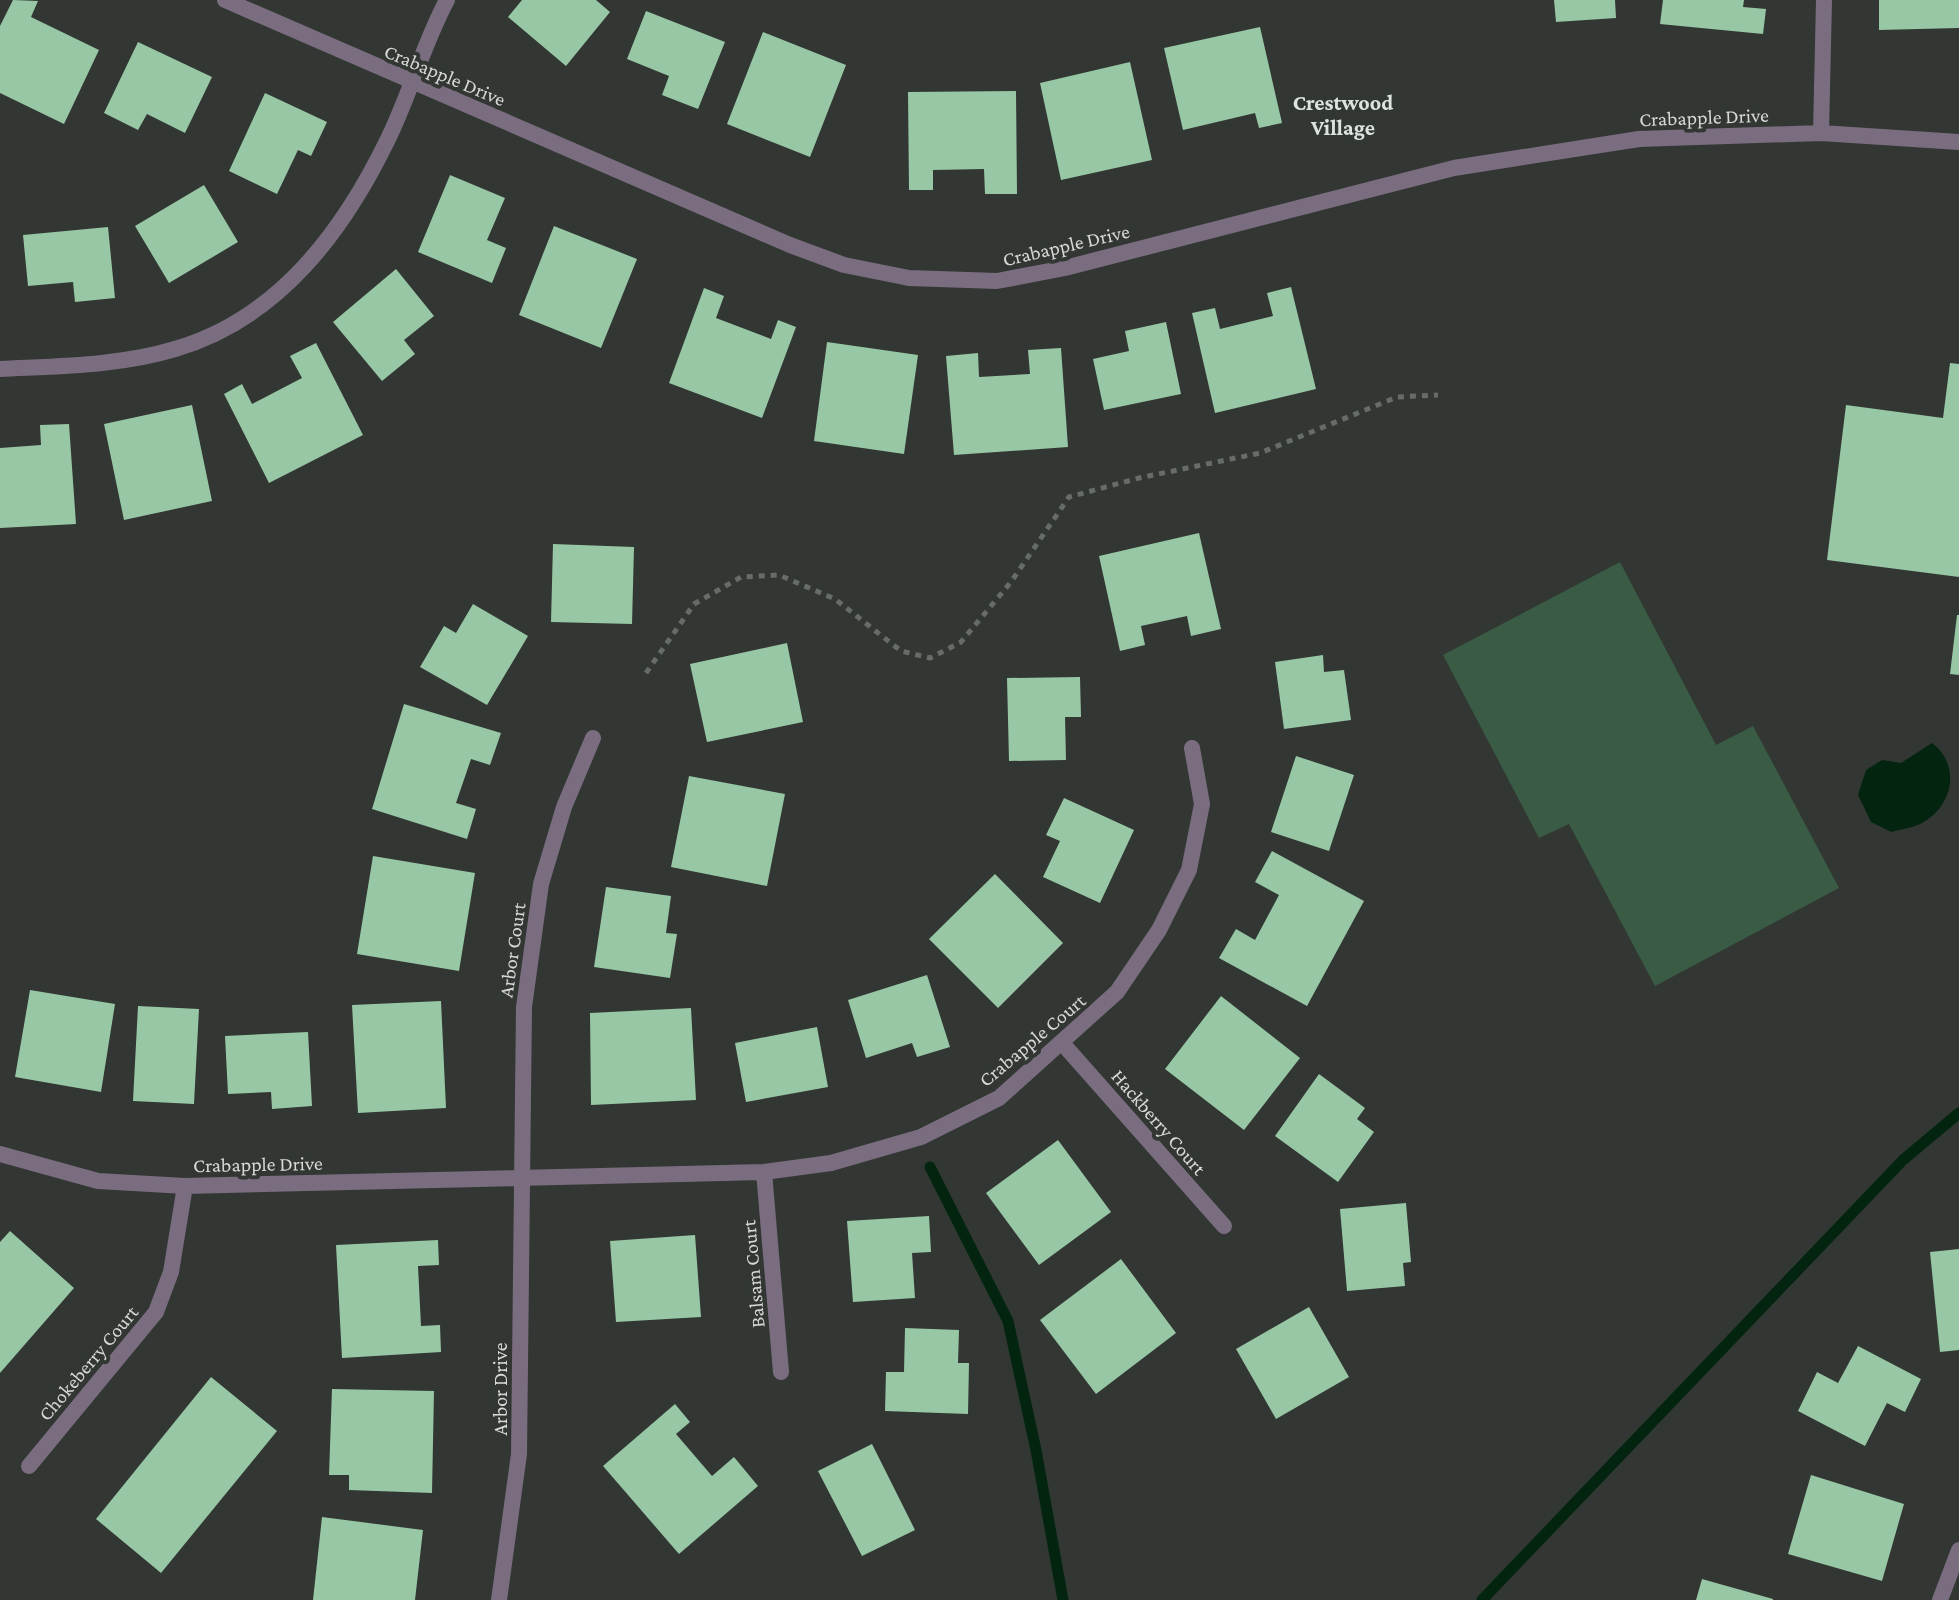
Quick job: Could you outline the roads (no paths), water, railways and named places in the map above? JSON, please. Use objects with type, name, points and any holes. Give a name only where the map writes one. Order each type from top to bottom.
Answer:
[{"type":"street","name":"Crabapple Drive","points":[[225,0],[790,245],[844,265],[909,278],[1011,278],[1065,268],[1454,168],[1623,141],[1821,133],[1959,142]]},
{"type":"street","points":[[0,369],[88,364],[174,349],[233,325],[281,292],[312,260],[358,202],[414,83],[429,33],[447,0]]},
{"type":"street","points":[[1821,133],[1824,0]]},
{"type":"street","name":"Arbor Court","points":[[521,1177],[524,1007],[541,884],[564,807],[593,738]]},
{"type":"street","name":"Crabapple Court","points":[[521,1177],[764,1172],[831,1163],[921,1137],[999,1098],[1063,1044],[1117,992],[1159,930],[1189,870],[1202,804],[1192,748]]},
{"type":"street","name":"Hackberry Court","points":[[1063,1044],[1224,1226]]},
{"type":"street","name":"Crabapple Drive","points":[[0,1154],[98,1181],[185,1186],[521,1177]]},
{"type":"street","name":"Balsam Court","points":[[764,1172],[781,1372]]},
{"type":"street","name":"Arbor Drive","points":[[499,1600],[519,1454],[521,1177]]},
{"type":"street","name":"Chokeberry Court","points":[[29,1466],[156,1312],[171,1272],[185,1186]]},
{"type":"street","points":[[1940,1600],[1959,1550]]},
{"type":"waterway","points":[[1482,1600],[1903,1160],[1959,1113]]},
{"type":"waterway","points":[[930,1167],[1008,1321],[1036,1450],[1063,1600]]},
{"type":"district","name":"Crestwood Village","points":[[1343,114]]}]
